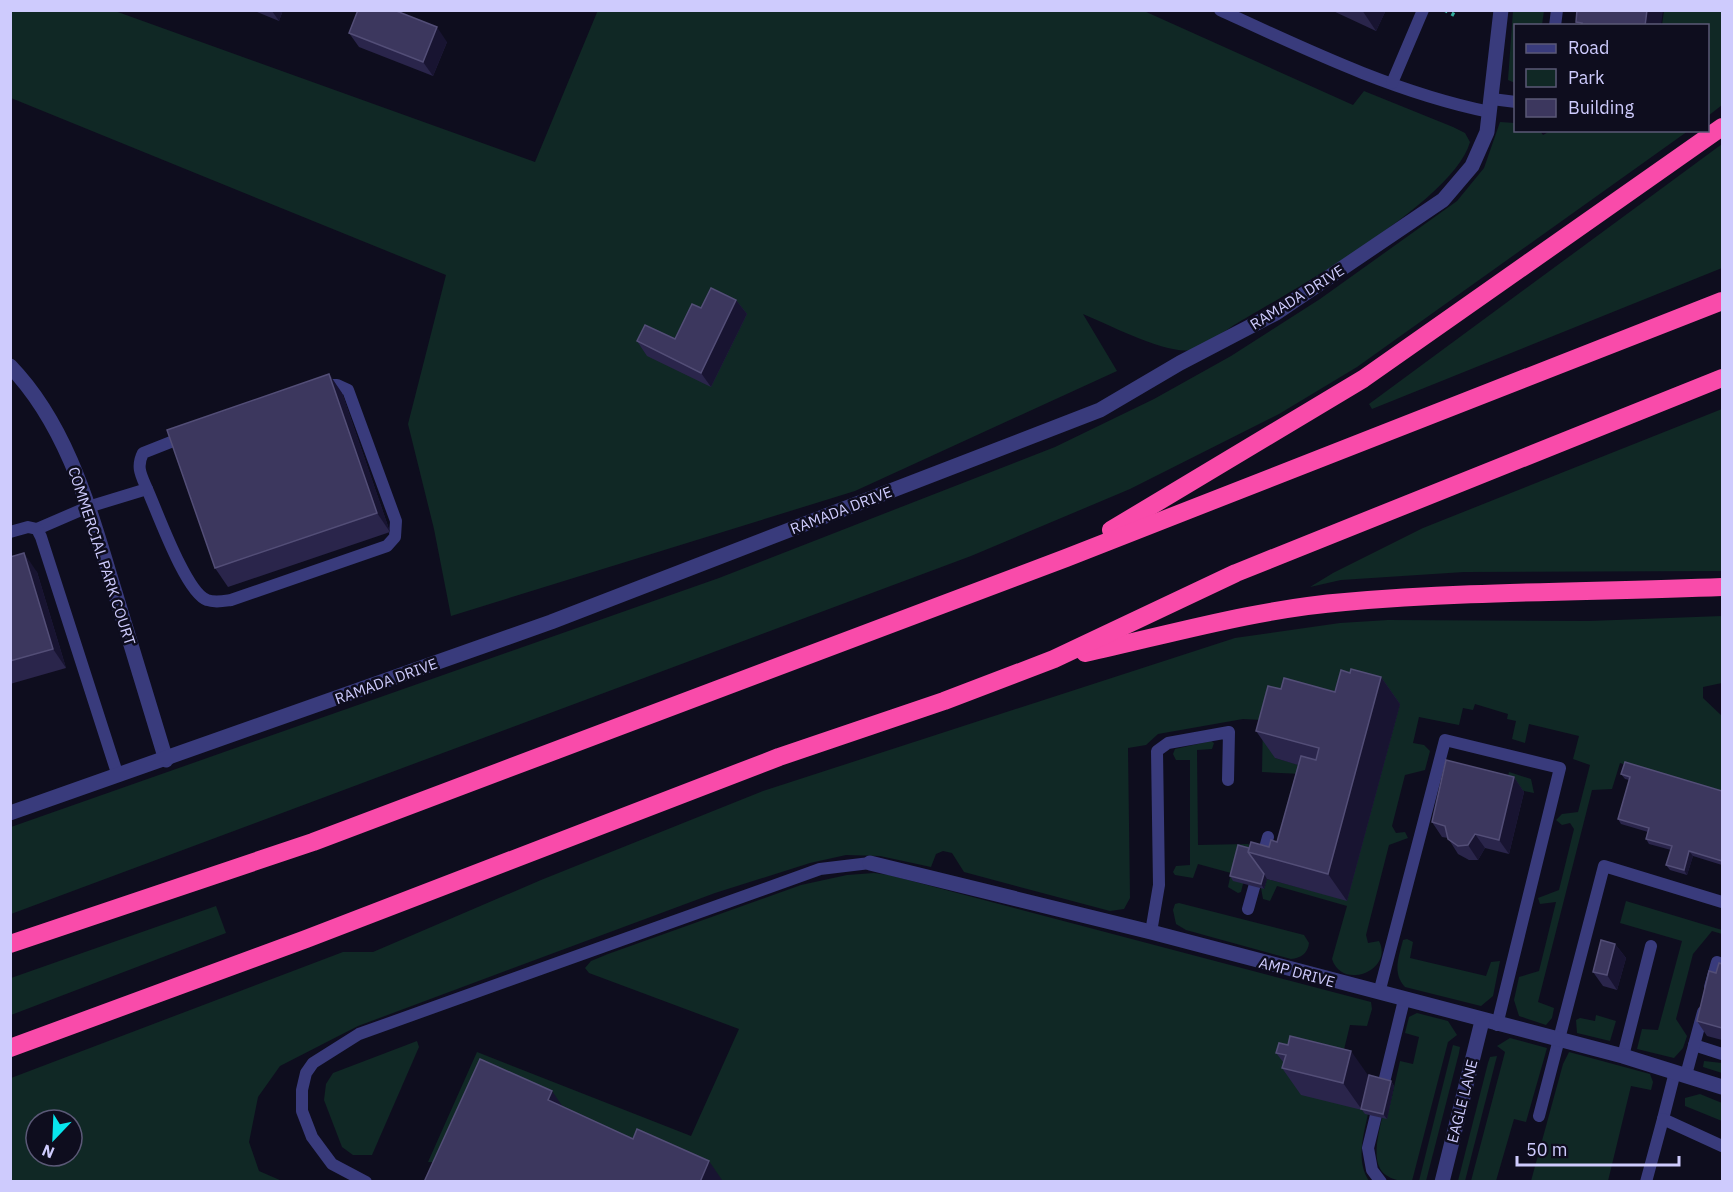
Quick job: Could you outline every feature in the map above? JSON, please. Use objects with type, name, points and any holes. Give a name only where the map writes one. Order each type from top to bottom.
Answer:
[{"type":"highway","points":[[1066,558],[1363,379],[1722,127]]},
{"type":"highway","points":[[10,944],[314,842],[1066,558],[1722,301]]},
{"type":"highway","points":[[10,1048],[306,939],[779,757],[944,701],[1054,659],[1236,573],[1722,378]]},
{"type":"highway","points":[[1054,659],[1269,612],[1343,602],[1519,592],[1722,587]]},
{"type":"street","name":"RAMADA DRIVE","points":[[10,813],[166,760],[551,622],[1101,410],[1180,363],[1276,313],[1443,200],[1472,166],[1482,148],[1491,106],[1502,10]]},
{"type":"street","name":"COMMERCIAL PARK COURT","points":[[10,366],[25,381],[47,414],[70,459],[166,760]]},
{"type":"street","name":"AMP DRIVE","points":[[870,863],[1151,932],[1490,1023],[1559,1039],[1681,1073],[1722,1087]]},
{"type":"street","name":"EAGLE LANE","points":[[1442,1182],[1490,1023]]},
{"type":"lane","points":[[1220,10],[1326,58],[1450,104],[1491,106],[1514,102]]},
{"type":"lane","points":[[1392,83],[1423,10]]},
{"type":"lane","points":[[198,432],[143,453],[138,470],[187,579],[196,593],[207,600],[231,600],[387,546],[395,537],[396,521],[348,390],[337,385],[319,385],[308,389]]},
{"type":"lane","points":[[39,533],[87,507],[147,489]]},
{"type":"lane","points":[[10,532],[28,527],[39,533],[118,776]]},
{"type":"lane","points":[[1151,932],[1159,885],[1157,751],[1168,743],[1229,732],[1228,780]]},
{"type":"lane","points":[[1379,993],[1445,740],[1560,768],[1490,1023]]},
{"type":"lane","points":[[1248,909],[1268,837]]},
{"type":"lane","points":[[366,1182],[332,1164],[312,1137],[302,1111],[302,1090],[306,1073],[313,1063],[359,1034],[526,973],[820,869],[870,863]]},
{"type":"lane","points":[[1539,1116],[1604,866],[1722,902]]},
{"type":"lane","points":[[1623,1056],[1652,946]]},
{"type":"lane","points":[[1646,1182],[1663,1119],[1694,1045],[1717,962],[1722,964]]},
{"type":"lane","points":[[1381,1182],[1372,1170],[1368,1148],[1404,1000]]},
{"type":"lane","points":[[1694,1045],[1722,1054]]},
{"type":"lane","points":[[1663,1119],[1722,1146]]},
{"type":"path","points":[[1445,10],[1456,16]]},
{"type":"green space","points":[[598,10],[1144,11],[1353,105],[1364,91],[1453,127],[1465,133],[1470,142],[1458,165],[1435,190],[1404,216],[1331,267],[1209,342],[1191,350],[1168,348],[1083,314],[1117,371],[855,491],[451,616],[434,529],[408,424],[446,275],[11,98],[10,11],[115,11],[535,162]]},
{"type":"green space","points":[[1513,11],[1544,11],[1542,24],[1514,24],[1514,83],[1508,80]]},
{"type":"green space","points":[[1664,11],[1722,11],[1722,105],[1709,115],[1709,24],[1662,24]]},
{"type":"green space","points":[[1500,122],[1514,123],[1514,132],[1541,132],[1543,135],[1548,132],[1687,132],[1357,367],[1279,414],[1130,489],[971,556],[11,914],[11,827],[719,578],[1055,447],[1154,399],[1231,356],[1320,299],[1457,201],[1484,168]]},
{"type":"green space","points":[[1722,144],[1722,268],[1372,409],[1369,404]]},
{"type":"green space","points":[[1722,409],[1722,571],[1464,572],[1341,580],[1310,587],[1423,528]]},
{"type":"green space","points":[[1722,616],[1722,683],[1703,687],[1703,698],[1722,716],[1722,795],[1620,763],[1612,789],[1592,790],[1538,1002],[1554,1008],[1552,1018],[1546,1025],[1519,1016],[1514,1000],[1519,977],[1539,971],[1556,902],[1540,904],[1538,898],[1559,890],[1574,829],[1570,823],[1562,825],[1556,820],[1562,814],[1578,812],[1590,765],[1573,759],[1579,736],[1529,724],[1525,743],[1512,739],[1516,721],[1507,719],[1508,714],[1475,704],[1473,710],[1463,708],[1459,725],[1419,717],[1413,743],[1424,745],[1430,751],[1425,770],[1405,775],[1392,826],[1396,833],[1405,832],[1408,838],[1389,845],[1366,935],[1368,943],[1379,941],[1382,951],[1379,961],[1365,973],[1346,974],[1338,969],[1332,959],[1347,906],[1277,886],[1270,901],[1263,899],[1261,888],[1264,889],[1267,879],[1347,900],[1400,704],[1371,696],[1369,700],[1360,698],[1354,719],[1303,705],[1300,716],[1287,713],[1275,758],[1338,776],[1335,787],[1320,784],[1296,869],[1290,868],[1288,874],[1270,869],[1272,859],[1267,857],[1278,839],[1302,837],[1302,774],[1262,772],[1263,720],[1243,719],[1158,734],[1146,745],[1128,748],[1130,898],[1124,909],[1110,911],[964,872],[952,853],[943,851],[936,854],[931,867],[880,856],[846,855],[810,863],[715,893],[358,1026],[280,1066],[258,1097],[249,1142],[259,1171],[282,1181],[11,1182],[11,1078],[343,952],[373,952],[541,880],[763,791],[1235,638],[1340,623],[1388,620],[1589,621]]},
{"type":"green space","points":[[1211,741],[1214,743],[1212,749],[1197,750],[1198,845],[1248,844],[1252,847],[1241,892],[1238,893],[1228,887],[1231,873],[1198,864],[1193,878],[1175,875],[1173,872],[1176,866],[1190,865],[1190,760],[1176,760],[1173,754],[1175,749]]},
{"type":"green space","points":[[1509,772],[1531,779],[1534,793],[1505,787]]},
{"type":"green space","points":[[874,873],[889,875],[1371,1002],[1372,1009],[1367,1026],[1350,1025],[1339,1070],[1362,1110],[1368,1114],[1362,1157],[1369,1181],[722,1181],[428,1162],[477,1052],[691,1136],[739,1029],[589,973],[585,968],[591,961],[608,954],[801,885],[847,875]]},
{"type":"green space","points":[[1626,901],[1722,930],[1722,934],[1712,931],[1693,954],[1676,1019],[1687,1036],[1683,1048],[1674,1058],[1637,1049],[1642,1029],[1658,1030],[1682,941],[1620,923]]},
{"type":"green space","points":[[1179,903],[1304,935],[1309,943],[1307,950],[1291,959],[1186,930],[1176,924],[1173,910],[1175,904]]},
{"type":"green space","points":[[216,906],[226,933],[11,1015],[11,978]]},
{"type":"green space","points":[[1403,940],[1413,942],[1410,958],[1486,976],[1491,962],[1500,961],[1493,996],[1481,1006],[1405,987],[1399,976],[1398,958]]},
{"type":"green space","points":[[1417,1013],[1448,1021],[1457,1035],[1448,1042],[1412,1181],[1398,1180],[1387,1176],[1381,1170],[1378,1162],[1377,1141],[1382,1118],[1387,1118],[1400,1061],[1413,1064],[1419,1037],[1405,1033],[1409,1017]]},
{"type":"green space","points":[[1596,1015],[1616,1021],[1610,1041],[1577,1033],[1576,1020],[1580,1018],[1595,1021]]},
{"type":"green space","points":[[1510,1038],[1547,1048],[1526,1122],[1514,1119],[1496,1181],[1471,1181],[1505,1052],[1497,1046]]},
{"type":"green space","points":[[417,1041],[419,1047],[372,1155],[353,1155],[342,1147],[324,1100],[326,1084],[333,1073]]},
{"type":"green space","points":[[1453,1045],[1460,1047],[1459,1053],[1426,1181],[1419,1181]]},
{"type":"green space","points":[[1569,1052],[1650,1074],[1653,1082],[1651,1090],[1631,1086],[1608,1181],[1531,1181],[1563,1064]]},
{"type":"green space","points":[[1497,1056],[1465,1181],[1458,1181],[1488,1063],[1490,1057]]},
{"type":"green space","points":[[1704,1061],[1722,1063],[1722,1073],[1703,1067]]},
{"type":"green space","points":[[1700,1094],[1722,1103],[1722,1121],[1685,1106],[1685,1098]]},
{"type":"building","points":[[358,10],[394,10],[437,27],[423,62],[349,33]]},
{"type":"building","points":[[1577,10],[1647,10],[1645,24],[1582,24],[1576,22]]},
{"type":"building","points":[[711,288],[736,300],[701,373],[637,341],[645,325],[675,339],[692,304],[701,308]]},
{"type":"building","points":[[329,374],[377,513],[215,568],[167,430]]},
{"type":"building","points":[[24,553],[53,649],[10,661],[10,557]]},
{"type":"building","points":[[1351,669],[1381,677],[1328,874],[1248,852],[1251,842],[1269,847],[1271,840],[1277,842],[1301,756],[1316,760],[1319,748],[1256,731],[1268,686],[1281,689],[1284,678],[1335,692],[1341,670],[1350,673]]},
{"type":"building","points":[[1446,760],[1514,777],[1499,840],[1475,834],[1468,845],[1458,846],[1448,839],[1445,826],[1432,822]]},
{"type":"building","points":[[1625,762],[1722,791],[1722,861],[1689,851],[1684,870],[1666,865],[1672,846],[1646,839],[1649,828],[1618,819],[1630,777],[1621,774]]},
{"type":"building","points":[[1238,845],[1249,848],[1248,852],[1264,874],[1261,884],[1230,876]]},
{"type":"building","points":[[1601,940],[1615,944],[1607,975],[1593,972]]},
{"type":"building","points":[[1719,963],[1722,964],[1722,1028],[1697,1021],[1709,971],[1716,973]]},
{"type":"building","points":[[1290,1036],[1351,1051],[1343,1083],[1282,1068],[1286,1055],[1276,1053],[1279,1043],[1288,1045]]},
{"type":"building","points":[[480,1059],[552,1091],[548,1100],[633,1139],[637,1129],[709,1161],[700,1182],[424,1182]]},
{"type":"building","points":[[1369,1075],[1391,1081],[1383,1114],[1361,1109]]}]
